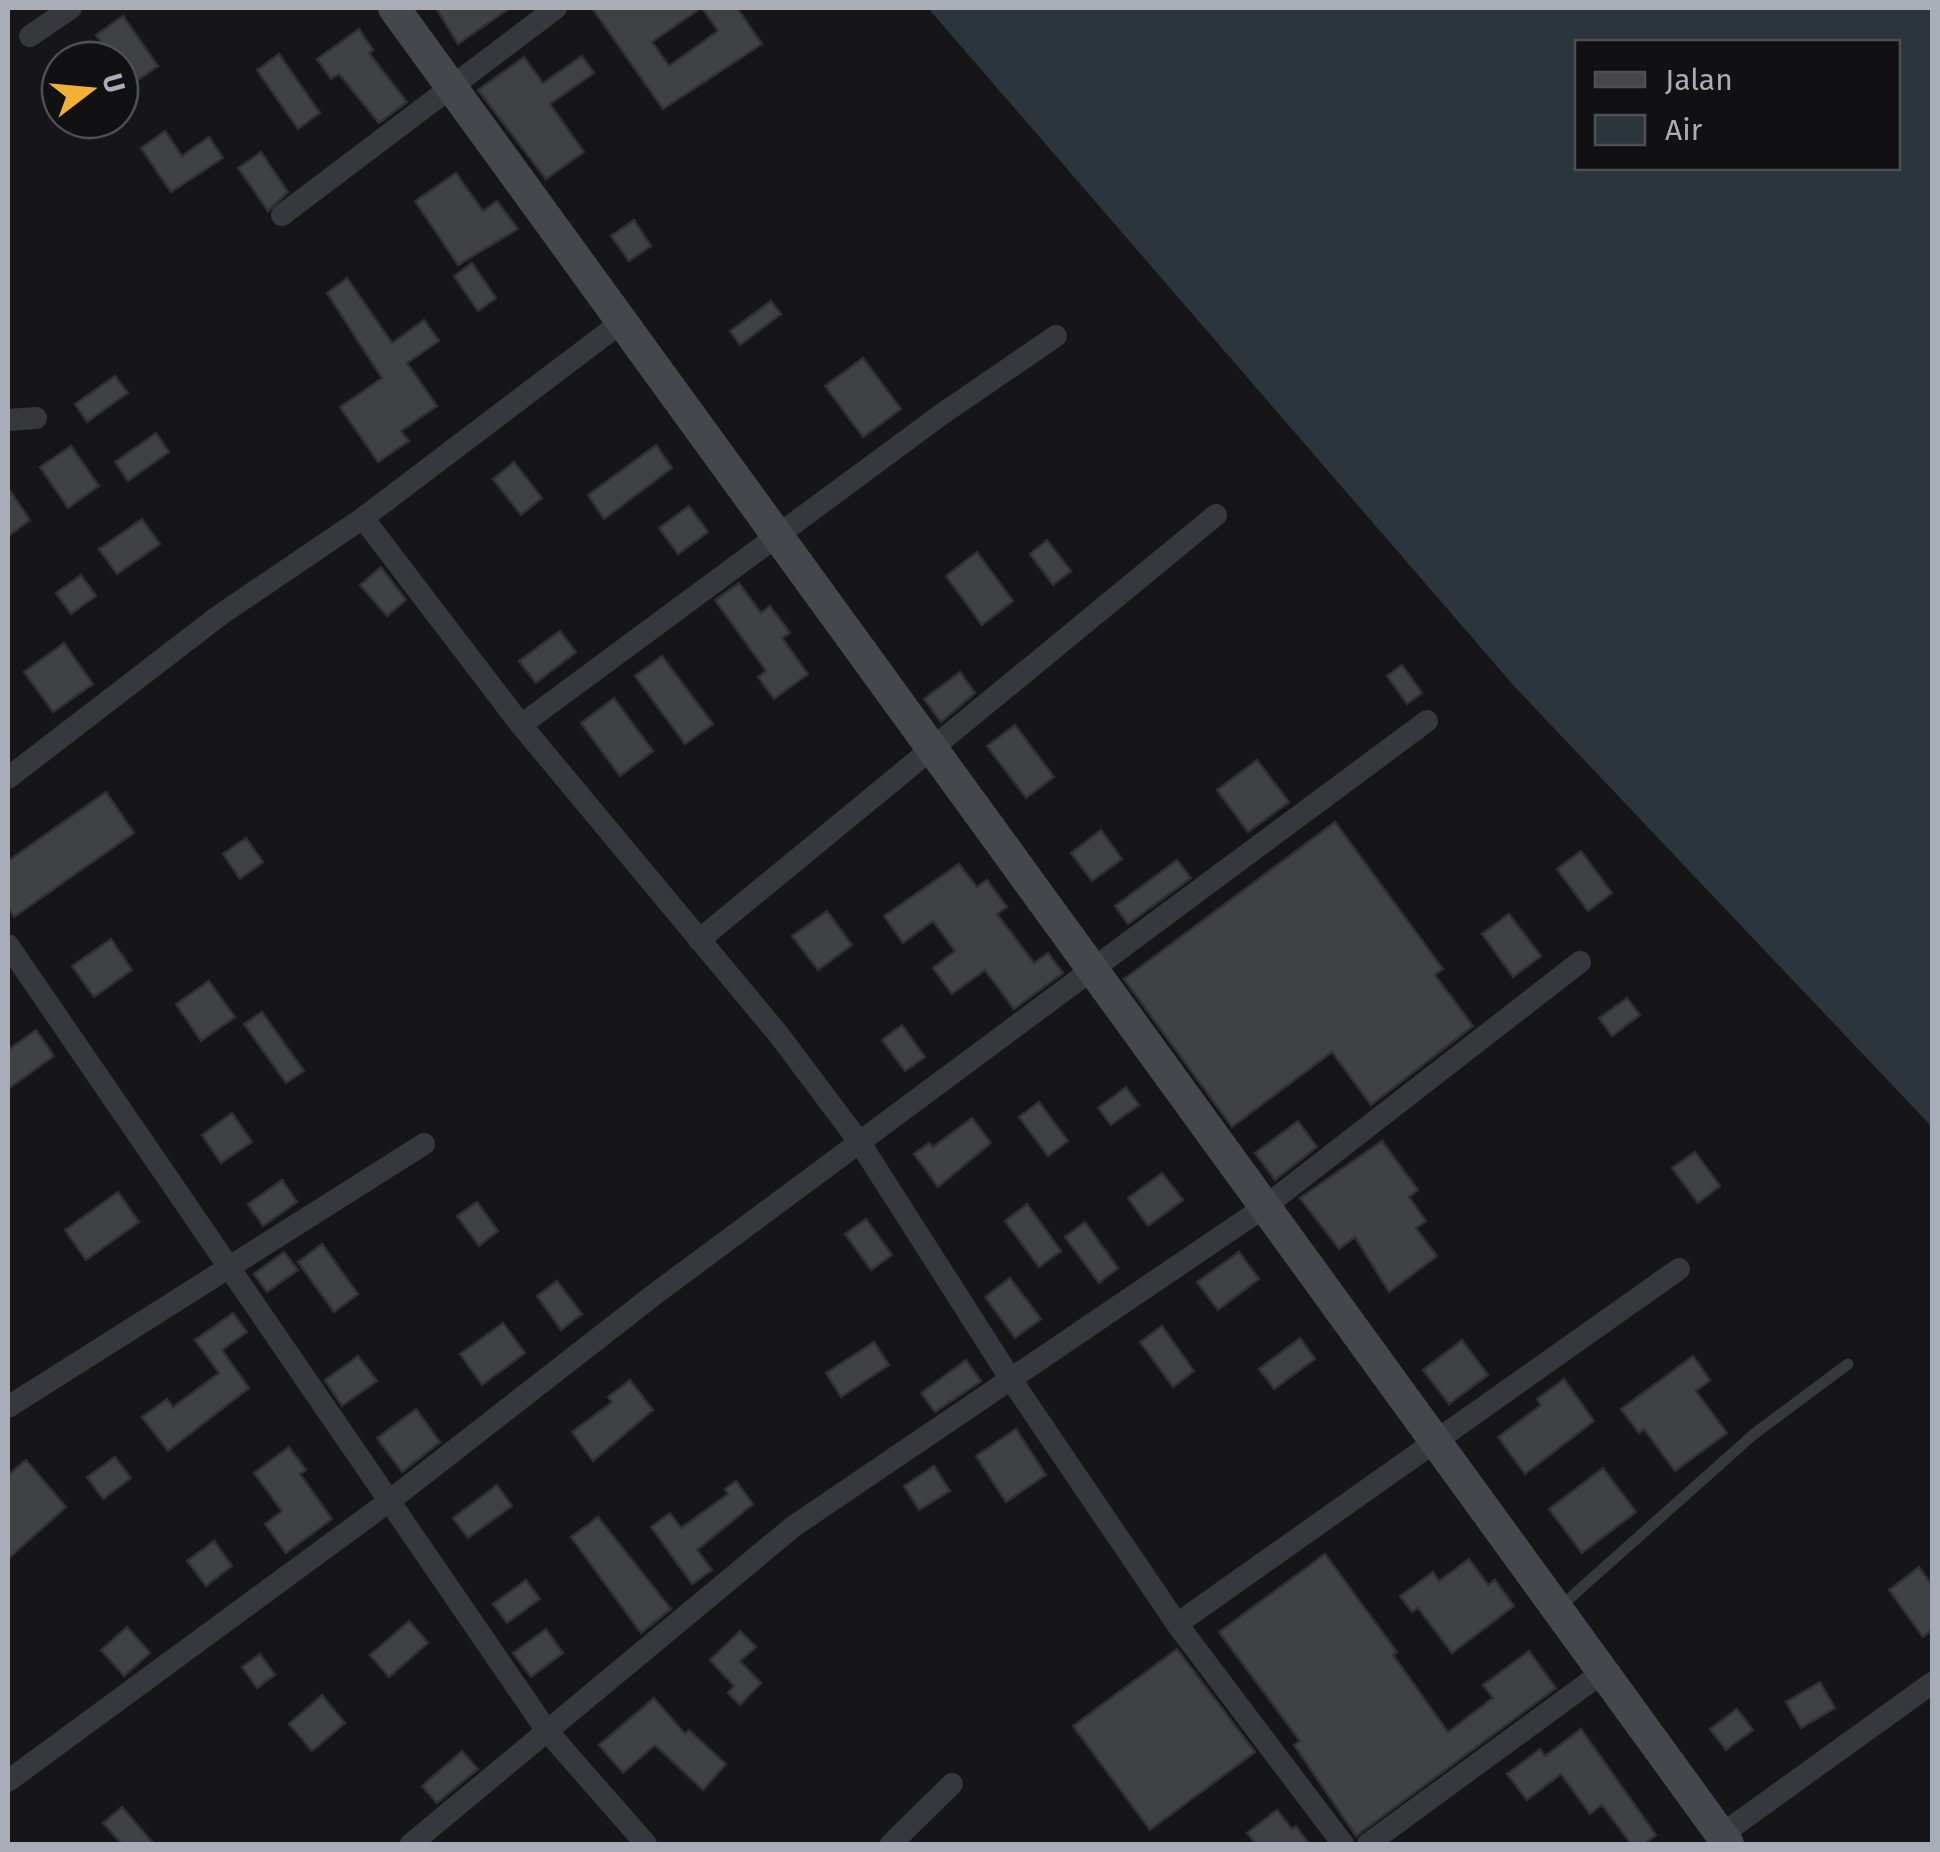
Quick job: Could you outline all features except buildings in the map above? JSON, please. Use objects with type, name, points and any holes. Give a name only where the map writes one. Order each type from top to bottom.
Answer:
[{"type":"street","points":[[30,36],[71,8]]},
{"type":"street","points":[[394,8],[1089,970],[1558,1609],[1720,1841],[1932,1683]]},
{"type":"street","points":[[282,215],[556,8]]},
{"type":"street","points":[[8,778],[220,615],[363,518],[623,321]]},
{"type":"street","points":[[521,724],[942,414],[1056,336]]},
{"type":"street","points":[[8,420],[36,418]]},
{"type":"street","points":[[699,940],[1216,515]]},
{"type":"street","points":[[363,518],[521,724],[780,1035],[860,1143],[1010,1378],[1178,1624],[1343,1844]]},
{"type":"street","points":[[8,1781],[388,1502],[655,1294],[1427,721]]},
{"type":"street","points":[[8,945],[547,1731],[646,1844]]},
{"type":"street","points":[[412,1844],[794,1526],[1263,1208],[1580,962]]},
{"type":"street","points":[[8,1407],[424,1144]]},
{"type":"street","points":[[1178,1624],[1679,1269]]},
{"type":"street","points":[[1368,1844],[1603,1672]]},
{"type":"street","points":[[891,1844],[952,1784]]},
{"type":"lane","points":[[1558,1609],[1754,1434],[1848,1364]]},
{"type":"water","points":[[928,8],[1932,8],[1932,1127],[1514,686]]}]
